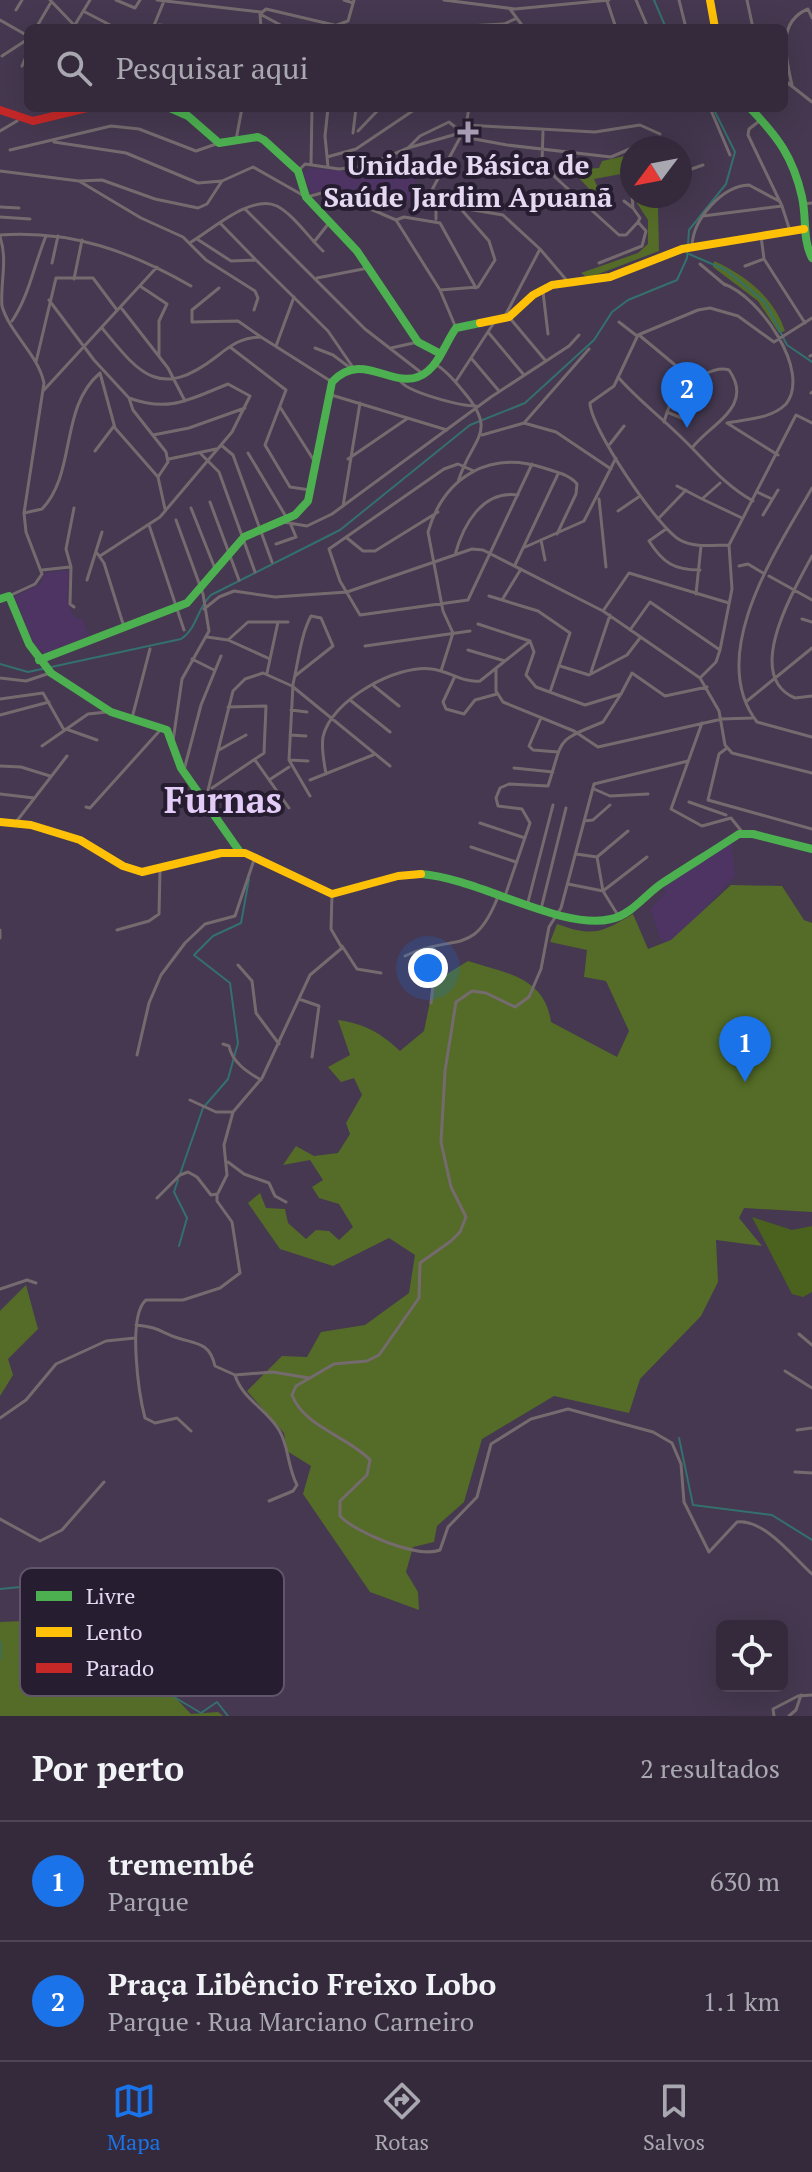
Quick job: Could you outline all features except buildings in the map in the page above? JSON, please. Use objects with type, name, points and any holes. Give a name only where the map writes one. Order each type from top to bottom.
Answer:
[{"type":"street","points":[[16,10],[22,0]]},
{"type":"street","points":[[76,24],[90,0]]},
{"type":"street","points":[[116,0],[136,7],[140,0]]},
{"type":"street","points":[[157,0],[194,1],[260,13],[279,24]]},
{"type":"street","points":[[337,24],[349,20],[354,1],[344,0]]},
{"type":"street","points":[[444,0],[510,9],[608,0],[615,24]]},
{"type":"street","points":[[636,0],[646,24]]},
{"type":"street","points":[[679,0],[685,24]]},
{"type":"street","points":[[710,0],[714,24]]},
{"type":"street","points":[[747,0],[752,24]]},
{"type":"street","points":[[38,24],[51,1],[71,24]]},
{"type":"street","points":[[156,24],[164,1]]},
{"type":"street","points":[[510,9],[520,24]]},
{"type":"street","points":[[788,32],[798,14],[808,9],[812,18]]},
{"type":"street","points":[[260,13],[271,10],[330,24]]},
{"type":"street","points":[[85,12],[108,24]]},
{"type":"street","points":[[260,13],[261,24]]},
{"type":"street","points":[[504,24],[515,19]]},
{"type":"street","points":[[0,20],[24,35]]},
{"type":"street","points":[[2,56],[24,41]]},
{"type":"street","points":[[788,52],[792,85]]},
{"type":"street","points":[[22,66],[24,61]]},
{"type":"street","points":[[788,82],[812,102]]},
{"type":"street","points":[[0,110],[17,121]]},
{"type":"street","points":[[0,131],[17,121],[46,121],[74,112]]},
{"type":"street","points":[[190,112],[219,143]]},
{"type":"street","points":[[236,140],[241,112]]},
{"type":"street","points":[[311,164],[312,112]]},
{"type":"street","points":[[328,112],[325,136],[328,167]]},
{"type":"street","points":[[353,133],[356,112]]},
{"type":"street","points":[[358,131],[376,112]]},
{"type":"street","points":[[327,157],[356,149],[411,112]]},
{"type":"street","points":[[426,201],[466,125],[468,112]]},
{"type":"street","points":[[712,112],[730,155]]},
{"type":"street","points":[[754,112],[782,140],[808,203],[804,229],[806,246],[812,258]]},
{"type":"street","points":[[762,119],[749,129],[748,135],[782,206],[790,231]]},
{"type":"street","points":[[408,148],[420,136],[449,122],[461,134],[480,141],[611,157],[620,153]]},
{"type":"street","points":[[466,125],[543,132],[600,132],[640,125],[660,134]]},
{"type":"street","points":[[10,150],[111,126],[139,129],[196,151],[219,143],[262,138],[298,171],[306,197]]},
{"type":"street","points":[[543,132],[545,167],[618,234],[626,235],[638,222],[639,216],[633,208]]},
{"type":"street","points":[[298,171],[302,164],[360,168],[408,148],[461,134]]},
{"type":"street","points":[[54,142],[118,150],[198,183],[222,181],[257,168],[306,197],[331,221],[368,268],[418,342],[439,353]]},
{"type":"street","points":[[692,169],[703,165]]},
{"type":"street","points":[[0,171],[79,181],[110,181],[155,199],[198,208],[207,204],[222,181]]},
{"type":"street","points":[[79,181],[191,243],[206,260],[255,291],[258,298],[254,310]]},
{"type":"street","points":[[688,248],[703,216],[727,191],[749,185],[779,201]]},
{"type":"street","points":[[306,197],[329,191],[396,220],[440,290],[456,328]]},
{"type":"street","points":[[414,200],[496,213],[511,221],[569,283]]},
{"type":"street","points":[[436,203],[436,221]]},
{"type":"street","points":[[191,243],[245,209],[275,205],[323,251]]},
{"type":"street","points":[[703,216],[782,206]]},
{"type":"street","points":[[0,207],[19,208]]},
{"type":"street","points":[[440,290],[476,288],[493,267],[495,253],[484,234],[460,208]]},
{"type":"street","points":[[245,209],[389,349],[408,359],[423,374]]},
{"type":"street","points":[[0,217],[30,219]]},
{"type":"street","points":[[396,220],[404,217],[436,221],[443,226],[476,288]]},
{"type":"street","points":[[314,242],[331,221]]},
{"type":"street","points":[[599,263],[642,246],[646,231],[638,222]]},
{"type":"street","points":[[221,224],[328,331],[351,367]]},
{"type":"street","points":[[455,382],[487,332],[542,288],[618,275],[688,248],[804,229]]},
{"type":"street","points":[[191,286],[130,254],[83,239],[0,236],[4,256],[1,304],[36,362],[44,390],[31,452],[24,513],[26,532],[42,570],[35,584],[4,597],[45,667],[111,712],[163,727],[173,741],[184,772],[242,850],[332,894],[344,894],[398,876],[424,874],[468,882],[557,915],[601,922],[619,917],[658,886],[734,836],[743,833],[812,849]]},
{"type":"street","points":[[11,322],[26,296],[32,270],[46,236]]},
{"type":"street","points":[[52,263],[58,236]]},
{"type":"street","points":[[761,236],[764,259],[805,323]]},
{"type":"street","points":[[74,279],[83,239]]},
{"type":"street","points":[[197,239],[231,261],[256,260]]},
{"type":"street","points":[[502,319],[540,249]]},
{"type":"street","points":[[745,266],[764,259]]},
{"type":"street","points":[[692,448],[707,430],[725,422],[768,415],[789,400],[796,374],[782,338],[763,311],[743,293],[724,284],[700,264]]},
{"type":"street","points":[[44,390],[157,267]]},
{"type":"street","points":[[315,279],[368,268]]},
{"type":"street","points":[[36,362],[55,279],[94,279],[159,356],[174,377],[185,401]]},
{"type":"street","points":[[140,286],[166,303],[159,321],[159,356]]},
{"type":"street","points":[[219,288],[192,310],[192,322],[238,321],[332,382]]},
{"type":"street","points":[[542,288],[548,334]]},
{"type":"street","points":[[275,346],[283,333],[294,297]]},
{"type":"street","points":[[49,300],[102,372],[129,398],[152,406],[185,401],[231,384],[248,394],[245,408],[219,447],[165,509],[149,525],[98,555]]},
{"type":"street","points":[[729,545],[681,541],[666,528],[640,496],[616,458],[590,406],[592,400],[610,389],[638,335],[710,308],[747,321],[771,342],[812,318]]},
{"type":"street","points":[[315,348],[351,367],[399,379],[423,374],[435,364],[456,328],[502,319]]},
{"type":"street","points":[[502,319],[545,360]]},
{"type":"street","points":[[619,322],[692,379]]},
{"type":"street","points":[[102,328],[142,374],[155,379],[174,377],[229,346],[248,338],[261,337]]},
{"type":"street","points":[[487,332],[524,375]]},
{"type":"street","points":[[0,678],[26,681],[45,667],[124,627],[203,595],[216,571],[242,539],[259,530],[287,522],[315,524],[343,507],[449,431],[476,407],[579,335]]},
{"type":"street","points":[[389,349],[418,342]]},
{"type":"street","points":[[229,346],[284,386],[285,396],[265,437],[265,447],[290,487],[310,490]]},
{"type":"street","points":[[524,423],[589,349]]},
{"type":"street","points":[[470,357],[499,391]]},
{"type":"street","points":[[435,364],[455,382],[482,418],[482,433],[428,532],[442,604],[453,633],[441,671]]},
{"type":"street","points":[[287,522],[305,506],[332,382],[351,367]]},
{"type":"street","points":[[664,422],[679,388],[692,379],[721,368],[730,372],[737,393],[725,422]]},
{"type":"street","points":[[102,372],[114,426],[158,477],[165,509]]},
{"type":"street","points":[[24,513],[42,509],[54,493],[80,397],[102,372]]},
{"type":"street","points":[[618,377],[692,448],[722,482],[753,501]]},
{"type":"street","points":[[399,379],[402,386],[476,407]]},
{"type":"street","points":[[328,394],[449,431]]},
{"type":"street","points":[[129,398],[133,410],[169,459]]},
{"type":"street","points":[[343,507],[348,459],[360,403]]},
{"type":"street","points":[[280,407],[313,459]]},
{"type":"street","points":[[153,435],[189,428],[245,408]]},
{"type":"street","points":[[667,412],[684,419]]},
{"type":"street","points":[[700,678],[716,662],[720,650],[732,584],[729,545],[796,415],[812,423]]},
{"type":"street","points":[[348,459],[408,418]]},
{"type":"street","points":[[725,422],[778,455]]},
{"type":"street","points":[[482,433],[524,423],[551,430],[611,469]]},
{"type":"street","points":[[95,451],[95,443],[114,426]]},
{"type":"street","points":[[610,444],[624,426]]},
{"type":"street","points":[[158,477],[169,459],[219,447],[233,455],[272,562]]},
{"type":"street","points":[[200,453],[219,472],[255,572]]},
{"type":"street","points":[[248,453],[296,536],[276,544]]},
{"type":"street","points":[[523,548],[584,521],[616,458]]},
{"type":"street","points":[[458,482],[474,471],[505,460],[532,464],[559,473],[577,484],[577,492],[557,534]]},
{"type":"street","points":[[474,471],[463,465],[444,469],[328,551],[360,615],[468,600],[532,464]]},
{"type":"street","points":[[515,565],[559,473]]},
{"type":"street","points":[[702,499],[722,482]]},
{"type":"street","points":[[677,486],[743,519]]},
{"type":"street","points":[[754,718],[738,661],[754,594],[812,488]]},
{"type":"street","points":[[658,519],[686,490]]},
{"type":"street","points":[[763,515],[778,490]]},
{"type":"street","points":[[757,492],[772,499]]},
{"type":"street","points":[[455,555],[471,518],[481,506],[500,495],[518,495]]},
{"type":"street","points":[[599,495],[606,567]]},
{"type":"street","points":[[618,511],[640,496]]},
{"type":"street","points":[[210,502],[239,580]]},
{"type":"street","points":[[74,508],[66,549],[71,567],[69,598],[74,607]]},
{"type":"street","points":[[191,508],[216,571]]},
{"type":"street","points":[[347,538],[360,549],[371,552],[438,512]]},
{"type":"street","points":[[173,741],[180,686],[190,659],[207,637],[203,595],[176,520]]},
{"type":"street","points":[[149,525],[184,630]]},
{"type":"street","points":[[666,528],[649,541],[670,566],[700,570]]},
{"type":"street","points":[[87,580],[98,555],[102,532]]},
{"type":"street","points":[[541,540],[545,560]]},
{"type":"street","points":[[696,594],[701,545]]},
{"type":"street","points":[[205,607],[234,591],[275,597],[347,592],[455,555],[477,549],[490,552],[610,615],[700,678],[722,719],[727,748],[738,755],[812,773]]},
{"type":"street","points":[[98,555],[124,627]]},
{"type":"street","points":[[812,556],[780,621],[774,651],[775,679],[790,697],[804,699],[812,696]]},
{"type":"street","points":[[739,566],[748,564],[763,573]]},
{"type":"street","points":[[42,570],[71,567]]},
{"type":"street","points":[[502,600],[521,569]]},
{"type":"street","points":[[603,611],[627,573],[649,576],[729,603]]},
{"type":"street","points":[[769,576],[812,600]]},
{"type":"street","points":[[489,596],[538,611],[569,631],[570,638],[550,692]]},
{"type":"street","points":[[630,630],[650,602],[720,650]]},
{"type":"street","points":[[591,674],[610,615]]},
{"type":"street","points":[[295,676],[333,646],[321,618],[309,618],[295,676],[291,710],[290,766],[310,796]]},
{"type":"street","points":[[802,619],[812,622]]},
{"type":"street","points":[[228,640],[247,622],[288,622]]},
{"type":"street","points":[[267,673],[278,622]]},
{"type":"street","points":[[478,624],[530,641]]},
{"type":"street","points":[[365,646],[470,631]]},
{"type":"street","points":[[207,637],[228,640],[270,659]]},
{"type":"street","points":[[560,666],[585,676],[591,674],[627,655],[640,638]]},
{"type":"street","points":[[326,774],[323,737],[332,720],[350,700],[373,685],[393,674],[430,669],[478,681],[530,641]]},
{"type":"street","points":[[530,641],[534,652],[526,675],[532,684],[590,706],[621,694]]},
{"type":"street","points":[[747,701],[812,648]]},
{"type":"street","points":[[132,718],[150,649]]},
{"type":"street","points":[[468,650],[505,661]]},
{"type":"street","points":[[184,772],[214,670],[221,656]]},
{"type":"street","points":[[190,659],[214,670]]},
{"type":"street","points":[[496,668],[497,694],[505,703],[574,731],[601,747],[722,719],[754,718],[768,727],[812,737]]},
{"type":"street","points":[[205,802],[233,691],[242,681],[267,673],[294,688],[390,766]]},
{"type":"street","points":[[405,956],[460,942],[480,931],[490,919],[530,822],[522,809],[498,806],[496,798],[500,788],[509,784],[548,786],[558,752],[574,731],[603,722],[632,673],[665,696],[707,687]]},
{"type":"street","points":[[455,676],[443,702],[446,709],[464,714],[474,701],[497,694]]},
{"type":"street","points":[[373,685],[399,706]]},
{"type":"street","points":[[0,699],[19,699],[42,693],[65,730],[97,740]]},
{"type":"street","points":[[350,700],[390,732]]},
{"type":"street","points":[[0,715],[49,702]]},
{"type":"street","points":[[210,789],[264,753],[266,706],[228,707]]},
{"type":"street","points":[[291,710],[307,712]]},
{"type":"street","points":[[42,746],[88,714],[111,712]]},
{"type":"street","points":[[541,717],[529,746],[533,750],[558,752]]},
{"type":"street","points":[[702,723],[672,811],[704,827],[726,816]]},
{"type":"street","points":[[86,807],[90,808],[163,727]]},
{"type":"street","points":[[219,750],[246,735]]},
{"type":"street","points":[[290,735],[306,736]]},
{"type":"street","points":[[727,748],[719,754],[708,799],[812,829]]},
{"type":"street","points":[[310,780],[374,754]]},
{"type":"street","points":[[15,823],[67,756]]},
{"type":"street","points":[[255,760],[289,808]]},
{"type":"street","points":[[289,760],[308,761]]},
{"type":"street","points":[[594,786],[688,761]]},
{"type":"street","points":[[0,766],[16,765],[50,776]]},
{"type":"street","points":[[269,780],[290,766]]},
{"type":"street","points":[[514,768],[553,772]]},
{"type":"street","points":[[594,786],[610,796],[648,794]]},
{"type":"street","points":[[136,1325],[160,1327],[181,1339],[195,1340],[213,1355],[215,1366],[235,1375],[273,1372],[316,1378],[334,1364],[367,1361],[379,1355],[419,1298],[420,1263],[451,1241],[464,1225],[466,1213],[451,1187],[441,1142],[452,1009],[460,997],[472,991],[486,993],[515,1007],[524,1003],[539,975],[549,927],[557,915],[568,884],[594,786]]},
{"type":"street","points":[[0,794],[34,798]]},
{"type":"street","points":[[689,802],[736,821],[743,833]]},
{"type":"street","points":[[528,905],[553,805]]},
{"type":"street","points":[[584,821],[593,820],[610,805]]},
{"type":"street","points":[[726,816],[727,806]]},
{"type":"street","points":[[541,910],[566,808]]},
{"type":"street","points":[[551,812],[565,815]]},
{"type":"street","points":[[0,822],[80,840],[134,870],[160,870],[195,858],[242,850]]},
{"type":"street","points":[[480,823],[525,838]]},
{"type":"street","points":[[576,854],[597,857],[628,831]]},
{"type":"street","points":[[471,847],[516,862]]},
{"type":"street","points":[[137,1055],[149,1003],[161,975],[205,924],[235,916],[244,878],[242,850]]},
{"type":"street","points":[[597,857],[603,891],[619,917]]},
{"type":"street","points":[[568,884],[603,891],[647,857]]},
{"type":"street","points":[[117,930],[149,921],[159,914],[160,870]]},
{"type":"street","points":[[534,878],[547,881]]},
{"type":"street","points":[[332,894],[330,927],[357,969],[381,973]]},
{"type":"street","points":[[0,930],[0,938]]},
{"type":"street","points":[[191,1431],[177,1418],[155,1423],[145,1418],[135,1338],[139,1307],[146,1300],[183,1300],[220,1288],[240,1273],[232,1222],[217,1201],[217,1194],[227,1175],[225,1140],[233,1112],[261,1080],[310,975],[335,957],[342,946]]},
{"type":"street","points":[[431,1003],[434,976],[423,962],[437,946]]},
{"type":"street","points":[[238,965],[251,979],[256,1013],[279,1044]]},
{"type":"street","points":[[299,999],[319,1006],[312,1057]]},
{"type":"street","points":[[223,1044],[230,1047],[232,1056],[244,1069],[261,1080]]},
{"type":"street","points":[[190,1100],[216,1112],[233,1112]]},
{"type":"street","points":[[226,1159],[244,1174],[269,1182],[275,1196],[286,1202]]},
{"type":"street","points":[[157,1198],[180,1175],[188,1172],[197,1177],[211,1195],[217,1194]]},
{"type":"street","points":[[0,1289],[27,1280],[36,1283]]},
{"type":"street","points":[[799,1334],[812,1345]]},
{"type":"street","points":[[0,1418],[26,1400],[56,1364],[106,1341],[135,1338]]},
{"type":"street","points":[[785,1371],[812,1388]]},
{"type":"street","points":[[235,1375],[250,1400],[278,1426],[285,1441],[288,1467],[297,1483],[293,1491],[269,1501]]},
{"type":"street","points":[[309,1378],[294,1388],[293,1399],[328,1432],[368,1457],[371,1464],[367,1475],[342,1497],[338,1512],[351,1525],[393,1544],[416,1552],[439,1551],[448,1527],[477,1497],[491,1444],[531,1419],[568,1409],[653,1432],[672,1443],[681,1464],[684,1502],[709,1552],[740,1520],[764,1530],[812,1574]]},
{"type":"street","points":[[797,1430],[812,1428]]},
{"type":"street","points":[[795,1472],[812,1473]]},
{"type":"street","points":[[0,1519],[40,1541],[62,1530],[104,1482]]},
{"type":"street","points":[[774,1716],[775,1708],[801,1695],[812,1695]]},
{"type":"street","points":[[789,1716],[796,1710],[801,1695]]},
{"type":"shaded area","points":[[376,165],[379,175],[418,172],[410,201],[373,197],[370,205],[330,189],[311,193],[303,173],[310,168],[355,172]]},
{"type":"shaded area","points":[[69,570],[67,601],[75,618],[82,619],[89,636],[45,653],[34,645],[14,597],[41,583],[45,573]]},
{"type":"shaded area","points":[[731,842],[735,876],[680,935],[669,942],[661,941],[650,909],[666,892],[662,887]]},
{"type":"green space","points":[[620,157],[620,174],[594,179],[598,188],[595,195],[577,176],[582,169],[599,168],[602,161]]},
{"type":"green space","points":[[640,208],[658,208],[659,251],[588,278],[581,273],[638,253],[648,244],[648,220]]},
{"type":"green space","points":[[714,261],[757,288],[774,308],[785,331],[779,333],[758,301],[713,267]]},
{"type":"green space","points":[[731,885],[782,886],[804,920],[812,923],[812,1212],[744,1208],[739,1218],[762,1246],[716,1240],[718,1282],[701,1316],[640,1379],[629,1413],[554,1396],[482,1439],[464,1502],[437,1526],[434,1542],[413,1547],[406,1572],[418,1592],[419,1610],[370,1592],[303,1494],[311,1466],[287,1451],[284,1433],[247,1391],[282,1356],[307,1357],[321,1332],[365,1325],[409,1293],[415,1255],[389,1238],[333,1266],[280,1249],[248,1203],[260,1193],[266,1208],[285,1209],[288,1223],[306,1239],[316,1230],[329,1231],[339,1240],[353,1227],[339,1204],[319,1198],[312,1187],[323,1180],[310,1160],[283,1165],[296,1146],[314,1156],[338,1153],[350,1134],[346,1123],[362,1095],[354,1078],[341,1082],[328,1067],[350,1055],[338,1020],[372,1030],[400,1051],[424,1031],[434,982],[468,961],[509,974],[532,986],[541,995],[551,1022],[617,1057],[629,1031],[606,981],[584,977],[587,950],[550,942],[557,924],[580,931],[596,931],[633,914],[648,949],[671,940]]},
{"type":"green space","points":[[752,1217],[792,1230],[812,1226],[812,1292],[803,1297],[792,1294]]},
{"type":"green space","points":[[26,1285],[38,1329],[8,1359],[13,1375],[0,1396],[0,1311]]},
{"type":"green space","points":[[20,1621],[20,1696],[174,1696],[191,1714],[218,1712],[223,1716],[0,1716],[0,1622]]},
{"type":"waterway","points":[[654,0],[664,24]]},
{"type":"waterway","points":[[0,664],[28,672],[181,639],[211,595],[340,530],[470,425],[525,403],[594,340],[612,312],[628,300],[677,280],[687,258],[689,230],[726,184],[735,152],[715,112]]},
{"type":"waterway","points":[[689,254],[726,270],[765,302],[787,345],[812,362]]},
{"type":"waterway","points":[[180,1174],[203,1108],[228,1079],[238,1043],[230,983],[194,955],[213,936],[241,923],[249,879]]},
{"type":"waterway","points":[[178,1180],[174,1192],[187,1218],[179,1246]]},
{"type":"waterway","points":[[679,1438],[693,1505],[772,1515],[812,1540]]},
{"type":"waterway","points":[[0,1589],[20,1587]]},
{"type":"waterway","points":[[0,1642],[0,1659]]},
{"type":"waterway","points":[[174,1696],[201,1713],[217,1702],[228,1716]]},
{"type":"traffic: fast","points":[[179,112],[219,143],[258,137],[298,171],[306,197],[357,251],[418,342],[439,353]]},
{"type":"traffic: fast","points":[[754,112],[776,138],[794,170],[802,197],[807,243],[812,258]]},
{"type":"traffic: fast","points":[[39,660],[187,603],[244,537],[295,515],[308,501],[332,382],[344,373],[357,369],[405,379],[416,378],[433,367],[456,328],[480,323]]},
{"type":"traffic: fast","points":[[0,599],[9,596],[29,644],[51,673],[111,712],[167,730],[181,768],[240,852]]},
{"type":"traffic: fast","points":[[421,874],[468,884],[569,918],[591,921],[611,919],[625,913],[661,884],[739,834],[753,834],[812,849]]},
{"type":"traffic: slow","points":[[710,0],[714,24]]},
{"type":"traffic: slow","points":[[480,323],[509,317],[533,295],[552,285],[610,277],[682,249],[804,229]]},
{"type":"traffic: slow","points":[[0,822],[31,825],[80,840],[123,866],[142,872],[221,853],[245,853],[332,894],[398,876],[421,874]]},
{"type":"traffic: jam","points":[[0,110],[33,121],[70,112]]},
{"type":"place","name":"Unidade Básica de Saúde Jardim Apuanã","points":[[468,132]]},
{"type":"place","name":"Praça Libêncio Freixo Lobo","points":[[687,428]]},
{"type":"place","name":"tremembé","points":[[745,1082]]},
{"type":"district","name":"Furnas","points":[[223,799]]}]
